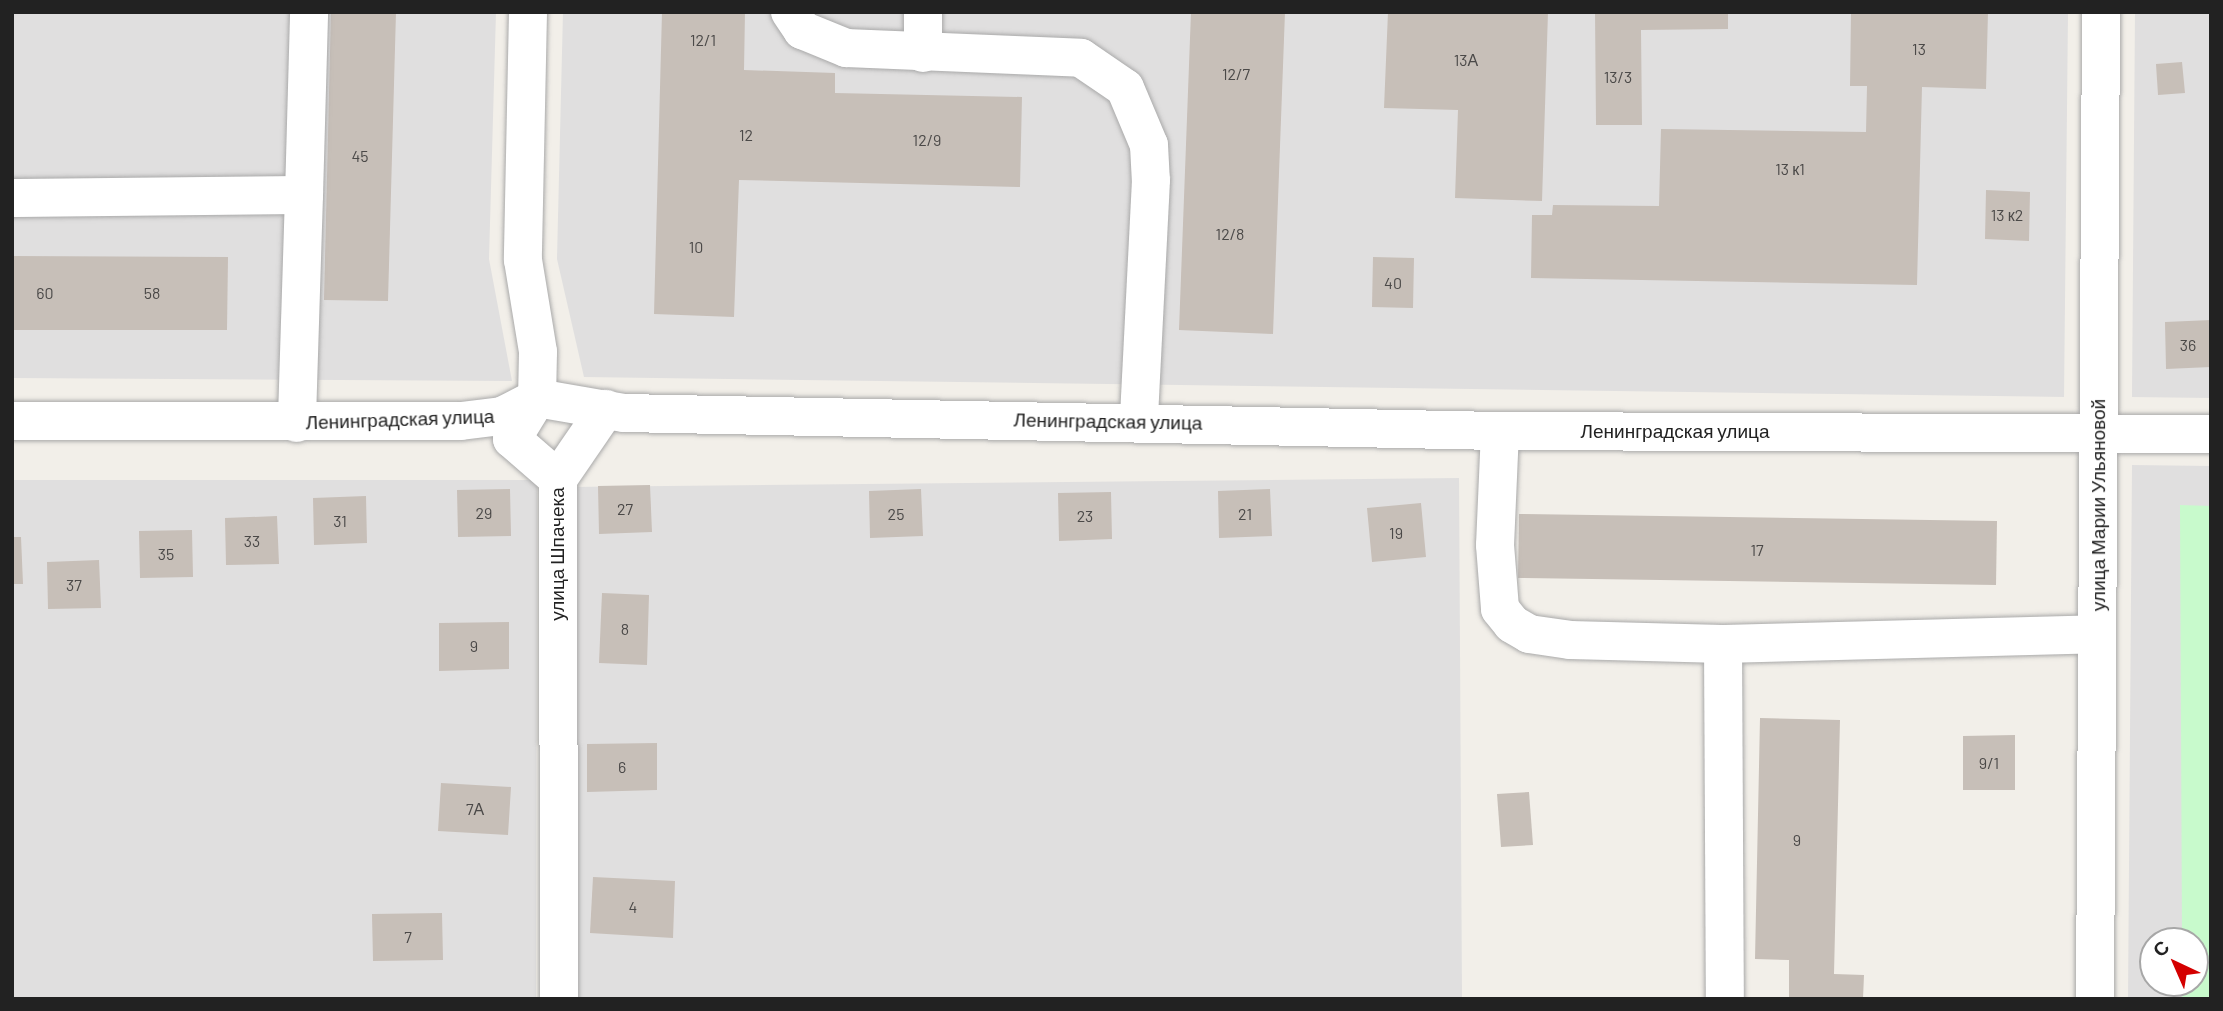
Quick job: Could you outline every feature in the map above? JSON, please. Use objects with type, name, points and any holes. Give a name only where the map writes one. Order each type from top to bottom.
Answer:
[{"type":"street","points":[[297,423],[309,12]]},
{"type":"street","points":[[528,12],[523,260],[538,352],[537,398]]},
{"type":"street","points":[[790,12],[802,30],[846,48],[1081,58],[1107,70],[1137,108],[1151,180],[1139,421]]},
{"type":"street","points":[[923,12],[923,53]]},
{"type":"street","name":"улица Марии Ульяновой","points":[[2095,999],[2101,12]]},
{"type":"street","points":[[12,198],[304,195]]},
{"type":"street","name":"Ленинградская улица","points":[[12,421],[461,421],[502,416],[537,398],[606,409],[1500,431],[2098,431],[2211,434]]},
{"type":"street","name":"улица Шпачека","points":[[537,398],[512,439],[558,479],[559,999]]},
{"type":"street","points":[[558,479],[606,409]]},
{"type":"street","points":[[1500,431],[1495,545],[1500,609],[1512,624],[1529,634],[1570,640],[1723,644],[2097,634]]},
{"type":"street","points":[[1723,644],[1725,999]]},
{"type":"shaded area","points":[[12,12],[496,12],[489,259],[512,381],[12,378]]},
{"type":"shaded area","points":[[563,12],[2068,12],[2064,397],[584,377],[557,259]]},
{"type":"shaded area","points":[[2135,12],[2211,12],[2211,398],[2132,397]]},
{"type":"shaded area","points":[[2132,465],[2211,466],[2211,999],[2128,999]]},
{"type":"shaded area","points":[[1459,478],[1462,999],[571,999],[568,487]]},
{"type":"shaded area","points":[[12,480],[537,480],[536,999],[12,999]]},
{"type":"green space","points":[[2180,505],[2211,506],[2211,999],[2182,999],[2209,997],[2209,927],[2182,927]]},
{"type":"building","points":[[331,12],[396,12],[388,301],[324,300]]},
{"type":"building","points":[[662,12],[745,12],[744,70],[835,73],[835,93],[1022,97],[1020,187],[739,180],[734,317],[654,314]]},
{"type":"building","points":[[1191,12],[1285,12],[1273,334],[1179,330]]},
{"type":"building","points":[[1388,12],[1548,12],[1542,201],[1455,198],[1458,110],[1384,108]]},
{"type":"building","points":[[1595,12],[1728,12],[1728,29],[1641,30],[1642,125],[1596,125]]},
{"type":"building","points":[[1851,12],[1988,12],[1986,89],[1922,87],[1917,285],[1531,278],[1532,215],[1552,215],[1553,205],[1659,206],[1661,129],[1866,132],[1867,86],[1850,86]]},
{"type":"building","points":[[2182,62],[2185,93],[2158,95],[2156,64]]},
{"type":"building","points":[[1986,190],[2030,192],[2029,241],[1985,239]]},
{"type":"building","points":[[12,256],[228,257],[227,330],[12,330]]},
{"type":"building","points":[[1373,257],[1414,258],[1413,308],[1372,307]]},
{"type":"building","points":[[2211,320],[2211,367],[2166,369],[2165,322]]},
{"type":"building","points":[[650,485],[652,532],[599,534],[598,486]]},
{"type":"building","points":[[510,489],[511,536],[458,537],[457,490]]},
{"type":"building","points":[[921,489],[923,536],[870,538],[869,491]]},
{"type":"building","points":[[1270,489],[1272,536],[1219,538],[1218,491]]},
{"type":"building","points":[[1111,492],[1112,539],[1059,541],[1058,493]]},
{"type":"building","points":[[366,496],[367,543],[314,545],[313,498]]},
{"type":"building","points":[[1421,503],[1426,557],[1372,562],[1367,508]]},
{"type":"building","points":[[1519,514],[1997,521],[1996,585],[1518,578]]},
{"type":"building","points":[[277,516],[279,564],[226,565],[225,518]]},
{"type":"building","points":[[192,530],[193,577],[140,578],[139,531]]},
{"type":"building","points":[[12,537],[21,537],[23,584],[12,584]]},
{"type":"building","points":[[99,560],[101,608],[48,609],[47,562]]},
{"type":"building","points":[[602,593],[649,595],[647,665],[599,663]]},
{"type":"building","points":[[509,622],[509,669],[439,671],[439,623]]},
{"type":"building","points":[[1760,718],[1840,720],[1834,974],[1864,975],[1863,999],[1789,999],[1789,960],[1755,959]]},
{"type":"building","points":[[2015,735],[2015,790],[1963,790],[1963,736]]},
{"type":"building","points":[[657,743],[657,790],[587,792],[587,744]]},
{"type":"building","points":[[441,783],[511,787],[508,835],[438,831]]},
{"type":"building","points":[[1529,792],[1533,845],[1501,847],[1497,794]]},
{"type":"building","points":[[593,877],[675,881],[673,938],[590,933]]},
{"type":"building","points":[[442,913],[443,960],[373,961],[372,914]]}]
